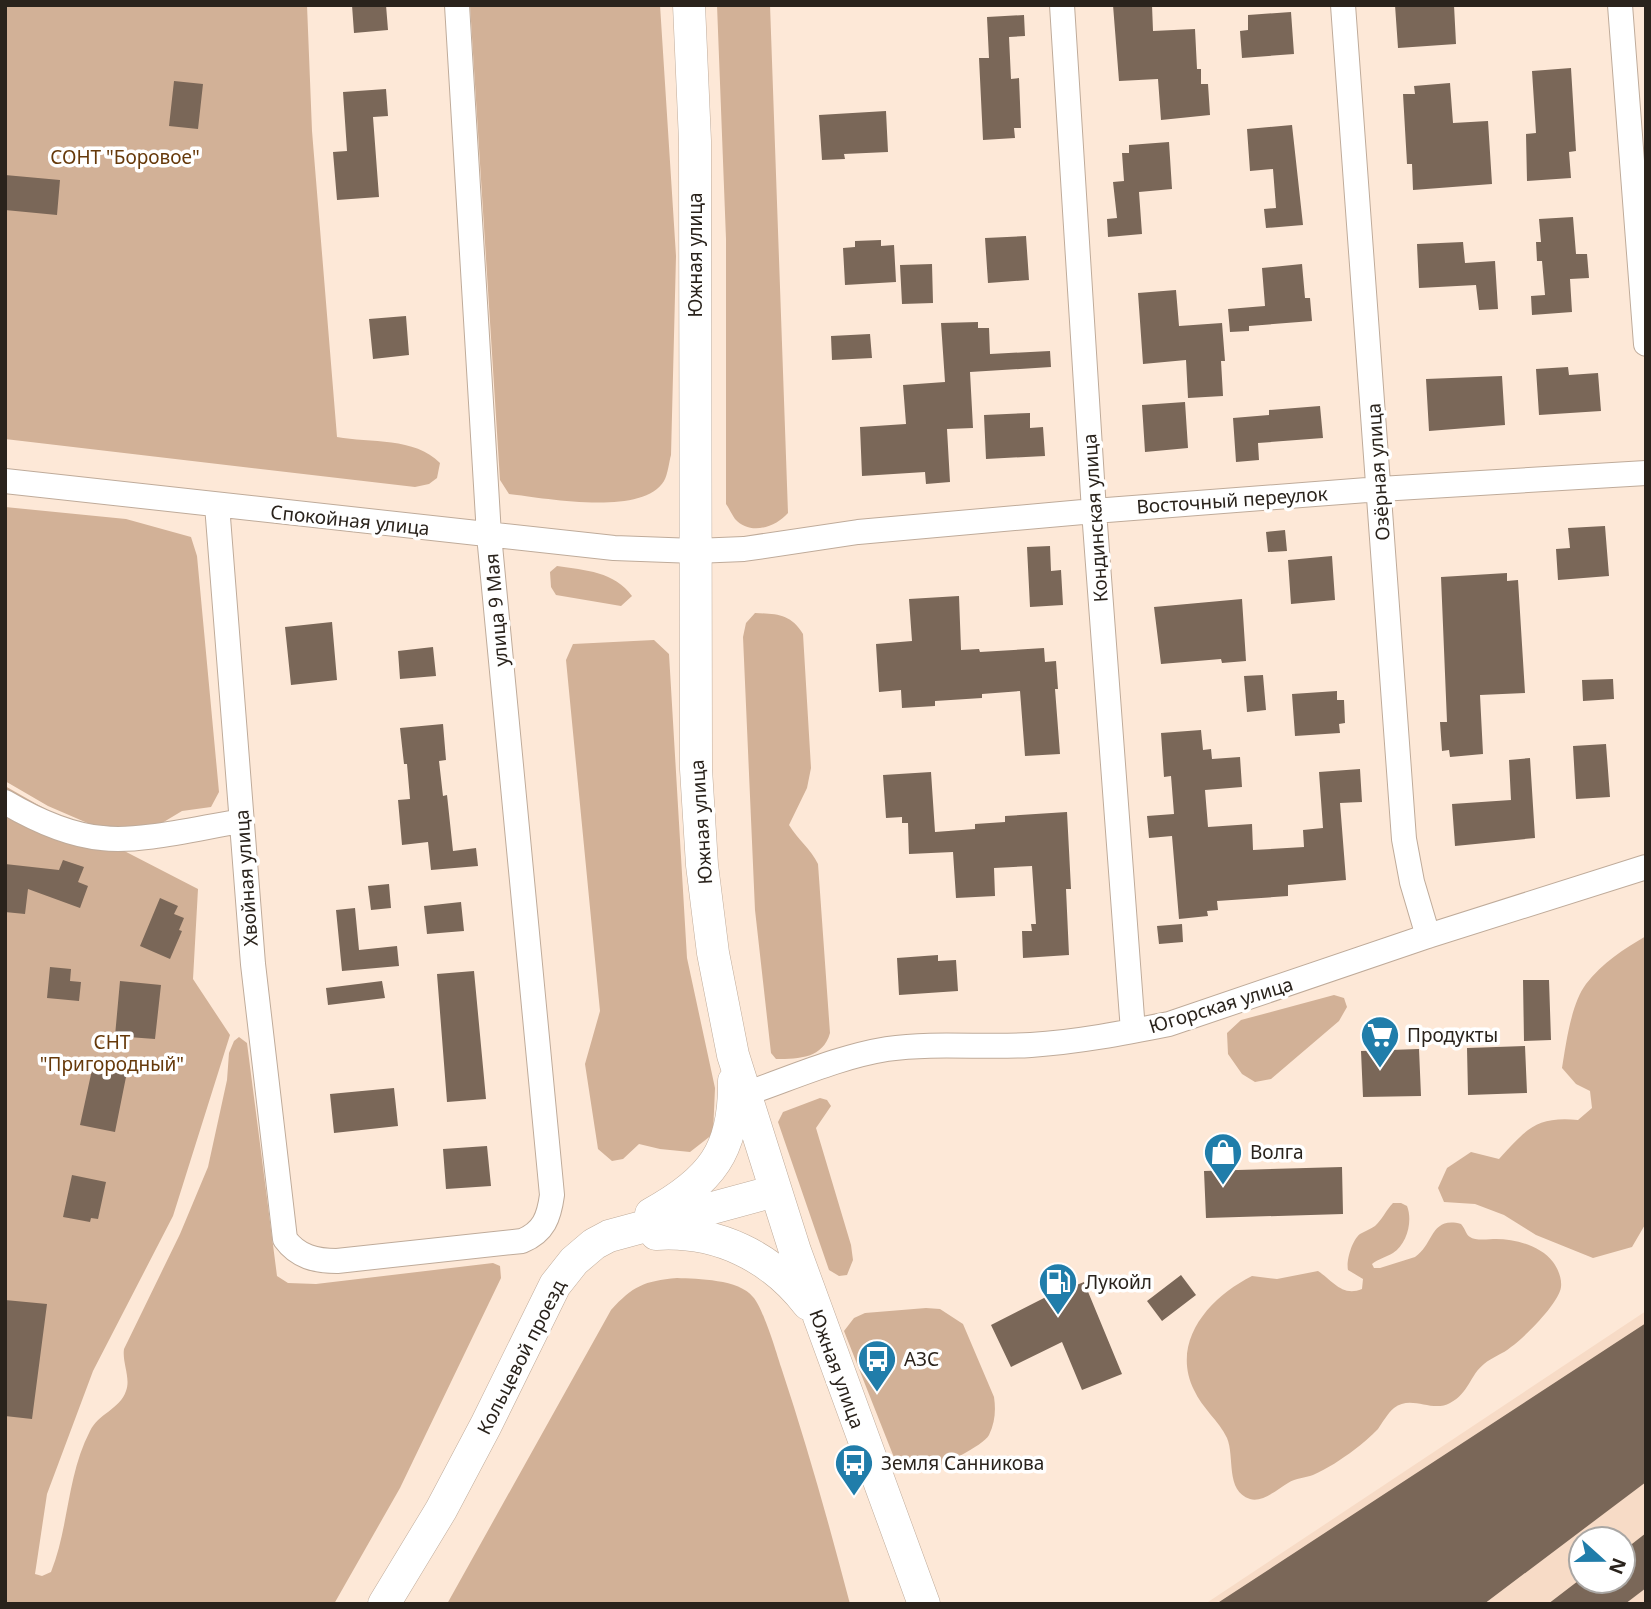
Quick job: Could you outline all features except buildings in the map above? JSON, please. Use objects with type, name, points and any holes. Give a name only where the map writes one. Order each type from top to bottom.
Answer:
[{"type":"main road","name":"Южная улица","points":[[690,5],[695,154],[696,769],[702,865],[713,953],[733,1055],[775,1192],[924,1604]]},
{"type":"main road","points":[[609,1236],[683,1196],[704,1176],[723,1151],[730,1130],[734,1096],[733,1055]]},
{"type":"main road","name":"Кольцевой проезд","points":[[384,1604],[441,1510],[555,1285],[574,1261],[594,1244],[609,1236],[775,1192]]},
{"type":"main road","points":[[609,1236],[677,1232],[728,1242],[750,1253],[781,1275],[799,1292],[819,1318]]},
{"type":"street","name":"улица 9 Мая","points":[[291,1247],[303,1256],[321,1261],[337,1261],[522,1241],[534,1237],[543,1227],[552,1195],[489,535],[457,5]]},
{"type":"street","name":"Кондинская улица","points":[[1062,5],[1094,511],[1133,1031]]},
{"type":"street","name":"Озёрная улица","points":[[1343,5],[1404,839],[1412,882],[1428,936]]},
{"type":"street","points":[[1620,5],[1646,344]]},
{"type":"street","name":"Восточный переулок","points":[[695,551],[744,549],[858,532],[1094,511],[1380,489],[1646,473]]},
{"type":"street","name":"Спокойная улица","points":[[5,481],[614,548],[695,551]]},
{"type":"street","name":"Хвойная улица","points":[[217,506],[254,978],[285,1239],[291,1247]]},
{"type":"street","points":[[5,802],[66,831],[101,838],[125,839],[242,821]]},
{"type":"street","name":"Югорская улица","points":[[745,1094],[857,1055],[888,1049],[916,1046],[1031,1045],[1133,1031],[1195,1016],[1428,936],[1646,867]]},
{"type":"shaded area","points":[[1646,1311],[1646,1604],[1205,1604]]},
{"type":"green space","name":"СОНТ \"Боровое\"","points":[[5,5],[307,5],[312,131],[337,437],[391,442],[418,449],[440,463],[437,478],[429,484],[415,487],[5,439]]},
{"type":"green space","points":[[470,5],[660,5],[676,256],[671,455],[664,481],[652,492],[636,499],[592,502],[509,494],[500,480]]},
{"type":"green space","points":[[717,5],[770,5],[788,513],[763,528],[741,524],[726,504],[726,239]]},
{"type":"green space","points":[[5,507],[126,519],[191,537],[197,556],[219,792],[211,807],[182,811],[162,823],[130,831],[99,828],[48,806],[5,781]]},
{"type":"green space","points":[[557,566],[608,577],[632,596],[621,606],[556,595],[551,587],[550,572]]},
{"type":"green space","points":[[755,613],[783,616],[794,622],[803,634],[811,768],[807,788],[789,825],[818,864],[830,1033],[822,1048],[809,1055],[794,1058],[776,1059],[771,1053],[755,910],[743,637],[746,623]]},
{"type":"green space","points":[[654,640],[669,654],[687,958],[715,1088],[713,1134],[690,1152],[639,1144],[623,1159],[612,1161],[598,1149],[585,1064],[600,1011],[566,660],[573,644]]},
{"type":"green space","name":"СНТ \"Пригородный\"","points":[[5,786],[198,889],[193,979],[230,1035],[173,1216],[93,1371],[47,1494],[35,1574],[42,1576],[51,1572],[72,1483],[90,1431],[98,1420],[119,1402],[126,1391],[128,1381],[124,1349],[180,1234],[208,1167],[227,1080],[229,1053],[234,1041],[239,1037],[247,1043],[277,1276],[288,1283],[316,1284],[493,1263],[500,1266],[501,1278],[400,1488],[334,1604],[5,1604]]},
{"type":"green space","points":[[1646,936],[1646,1223],[1632,1247],[1593,1258],[1536,1235],[1504,1215],[1475,1204],[1444,1202],[1438,1188],[1447,1168],[1471,1152],[1499,1159],[1532,1127],[1551,1120],[1578,1120],[1592,1108],[1590,1091],[1576,1084],[1562,1068],[1573,1013],[1581,992],[1592,976],[1614,957]]},
{"type":"green space","points":[[1334,995],[1344,998],[1347,1007],[1339,1021],[1271,1079],[1255,1082],[1242,1074],[1228,1054],[1227,1033],[1241,1020]]},
{"type":"green space","points":[[820,1098],[827,1100],[831,1106],[816,1128],[851,1245],[853,1260],[847,1275],[839,1276],[829,1270],[778,1122],[783,1112]]},
{"type":"green space","points":[[1393,1203],[1407,1206],[1408,1232],[1398,1249],[1372,1264],[1374,1268],[1415,1257],[1443,1224],[1461,1224],[1472,1238],[1512,1240],[1528,1244],[1548,1256],[1560,1277],[1559,1294],[1532,1328],[1508,1349],[1484,1364],[1465,1389],[1450,1403],[1443,1406],[1401,1404],[1392,1410],[1378,1429],[1334,1464],[1313,1475],[1291,1481],[1265,1497],[1255,1500],[1242,1495],[1234,1481],[1227,1438],[1201,1403],[1188,1372],[1187,1354],[1198,1322],[1222,1296],[1252,1276],[1277,1279],[1318,1271],[1343,1289],[1362,1289],[1363,1279],[1348,1270],[1350,1251],[1357,1237],[1375,1226]]},
{"type":"green space","points":[[677,1278],[728,1283],[747,1291],[757,1303],[773,1341],[800,1426],[850,1604],[447,1604],[611,1310],[640,1286]]},
{"type":"green space","points":[[940,1309],[963,1324],[994,1397],[995,1407],[993,1426],[985,1440],[961,1455],[927,1469],[895,1460],[844,1331],[854,1318],[865,1313]]},
{"type":"place","name":"Продукты","points":[[1380,1069]]},
{"type":"place","name":"Волга","points":[[1223,1186]]},
{"type":"place","name":"Лукойл","points":[[1058,1316]]},
{"type":"place","name":"АЗС","points":[[877,1393]]},
{"type":"place","name":"Земля Санникова","points":[[854,1497]]}]
